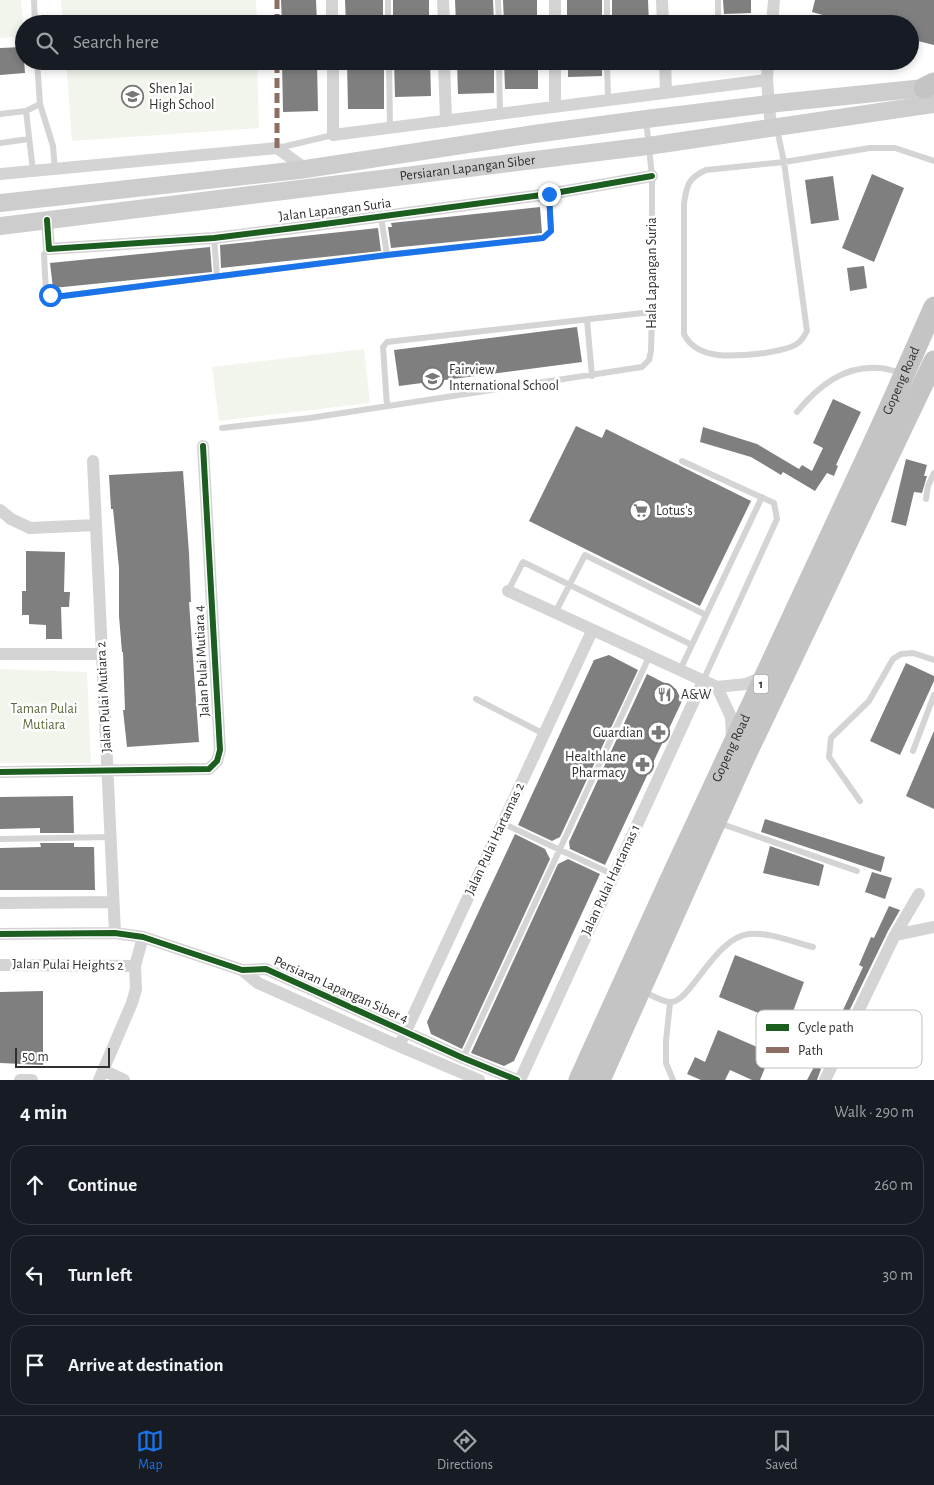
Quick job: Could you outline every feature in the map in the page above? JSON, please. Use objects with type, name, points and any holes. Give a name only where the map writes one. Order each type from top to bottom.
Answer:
[{"type":"highway","name":"Gopeng Road","points":[[579,1080],[905,374],[930,330],[934,307]]},
{"type":"highway","name":"Gopeng Road","points":[[600,1080],[748,750],[934,361]]},
{"type":"highway","points":[[561,1080],[566,1078],[575,1069],[621,970],[634,958]]},
{"type":"main road","name":"Persiaran Lapangan Siber","points":[[0,203],[335,166],[534,134],[768,104],[932,91]]},
{"type":"main road","name":"Persiaran Lapangan Siber","points":[[0,226],[648,146],[774,128],[932,91]]},
{"type":"main road","points":[[335,166],[339,184]]},
{"type":"street","points":[[332,0],[332,15]]},
{"type":"street","points":[[443,0],[444,15]]},
{"type":"street","points":[[555,0],[555,15]]},
{"type":"street","points":[[662,0],[663,15]]},
{"type":"street","points":[[773,15],[774,0]]},
{"type":"street","points":[[332,70],[333,135],[767,80]]},
{"type":"street","points":[[444,70],[446,121]]},
{"type":"street","points":[[555,70],[555,107]]},
{"type":"street","points":[[665,70],[666,92]]},
{"type":"street","points":[[768,70],[768,104],[774,128]]},
{"type":"street","points":[[0,174],[276,148],[306,169]]},
{"type":"street","name":"Jalan Lapangan Suria","points":[[49,249],[214,238],[381,218],[549,194],[652,176]]},
{"type":"street","points":[[46,220],[49,249]]},
{"type":"street","name":"Jalan Pulai Mutiara 4","points":[[107,771],[209,769],[218,761],[220,750],[203,446]]},
{"type":"street","name":"Jalan Pulai Mutiara 2","points":[[93,461],[115,933]]},
{"type":"street","points":[[0,510],[11,519],[30,528],[96,526]]},
{"type":"street","points":[[508,591],[718,687],[746,684],[765,676]]},
{"type":"street","name":"Jalan Pulai Hartamas 2","points":[[398,1046],[592,631]]},
{"type":"street","points":[[0,654],[102,654]]},
{"type":"street","name":"Jalan Pulai Hartamas 1","points":[[519,1080],[702,681]]},
{"type":"street","points":[[718,687],[731,717],[732,735],[729,753]]},
{"type":"street","points":[[0,772],[107,771]]},
{"type":"street","points":[[859,1010],[895,935],[919,894]]},
{"type":"street","points":[[0,904],[113,902]]},
{"type":"street","points":[[895,935],[934,926]]},
{"type":"street","name":"Persiaran Lapangan Siber 4","points":[[0,934],[115,933],[143,937],[242,970],[258,983],[479,1080]]},
{"type":"street","points":[[124,1080],[101,1075],[134,996],[137,977],[135,966],[143,937]]},
{"type":"street","name":"Jalan Pulai Heights 2","points":[[0,965],[135,966]]},
{"type":"street","name":"Persiaran Lapangan Siber 4","points":[[242,970],[266,969],[463,1058],[519,1080]]},
{"type":"street","points":[[825,1080],[831,1068]]},
{"type":"street","points":[[20,1080],[32,1080]]},
{"type":"lane","points":[[34,0],[35,15]]},
{"type":"lane","points":[[388,0],[388,15]]},
{"type":"lane","points":[[498,0],[499,15]]},
{"type":"lane","points":[[607,0],[607,15]]},
{"type":"lane","points":[[718,0],[718,15]]},
{"type":"lane","points":[[38,70],[40,104],[53,146],[55,169]]},
{"type":"lane","points":[[389,70],[390,128]]},
{"type":"lane","points":[[499,70],[500,114]]},
{"type":"lane","points":[[607,70],[608,100]]},
{"type":"lane","points":[[0,114],[26,111],[40,104]]},
{"type":"lane","points":[[26,111],[33,171]]},
{"type":"lane","name":"Hala Lapangan Suria","points":[[592,376],[642,367],[648,360],[651,351],[652,176],[646,119]]},
{"type":"lane","points":[[774,128],[784,162],[807,331],[801,341],[794,346],[774,351],[736,357],[698,350],[688,342],[684,334],[684,203],[687,185],[695,175],[706,170],[784,162],[878,148],[895,148],[934,162]]},
{"type":"lane","points":[[276,148],[333,135]]},
{"type":"lane","points":[[0,143],[29,139]]},
{"type":"lane","points":[[49,249],[44,254],[46,293],[55,297],[387,255],[543,238],[551,231],[549,194]]},
{"type":"lane","points":[[381,218],[387,255]]},
{"type":"lane","points":[[214,238],[217,276]]},
{"type":"lane","points":[[387,406],[383,347],[386,342],[652,312]]},
{"type":"lane","points":[[222,428],[310,418],[592,376],[587,320]]},
{"type":"lane","points":[[797,412],[809,396],[851,370],[878,368],[905,374]]},
{"type":"lane","points":[[682,461],[774,503],[777,519],[702,681]]},
{"type":"lane","points":[[926,499],[928,486],[934,473]]},
{"type":"lane","points":[[680,670],[762,497]]},
{"type":"lane","points":[[555,613],[584,555],[706,615]]},
{"type":"lane","points":[[508,591],[523,562],[569,586],[692,644]]},
{"type":"lane","points":[[860,801],[829,757],[831,738],[869,701],[893,659],[901,654],[913,653],[934,660]]},
{"type":"lane","points":[[463,1058],[649,657]]},
{"type":"lane","points":[[914,751],[934,695]]},
{"type":"lane","points":[[476,699],[544,734]]},
{"type":"lane","points":[[716,822],[857,871]]},
{"type":"lane","points":[[502,823],[614,875]]},
{"type":"lane","points":[[0,839],[110,837]]},
{"type":"lane","points":[[640,990],[670,1002],[676,1001],[689,989],[712,959],[738,936],[749,934],[769,935],[813,948]]},
{"type":"lane","points":[[670,1002],[666,1063],[673,1080]]},
{"type":"green space","points":[[0,0],[21,0],[22,15],[15,15],[15,37],[0,38]]},
{"type":"green space","points":[[61,0],[256,0],[257,15],[62,15]]},
{"type":"green space","points":[[67,70],[257,70],[259,128],[72,141]]},
{"type":"green space","points":[[364,349],[370,403],[219,421],[212,367]]},
{"type":"green space","name":"Taman Pulai Mutiara","points":[[0,669],[87,672],[91,763],[0,763]]},
{"type":"building","points":[[281,0],[316,0],[317,15],[282,15]]},
{"type":"building","points":[[345,0],[383,0],[383,15],[346,15]]},
{"type":"building","points":[[393,0],[429,0],[429,15],[393,15]]},
{"type":"building","points":[[455,0],[493,0],[494,15],[456,15]]},
{"type":"building","points":[[503,0],[537,0],[537,15],[504,15]]},
{"type":"building","points":[[567,0],[602,0],[602,15],[567,15]]},
{"type":"building","points":[[612,0],[648,0],[649,15],[612,15]]},
{"type":"building","points":[[723,0],[751,0],[751,13],[724,14]]},
{"type":"building","points":[[815,0],[934,0],[934,45],[919,41],[919,15],[823,15],[812,12]]},
{"type":"building","points":[[15,47],[15,70],[25,70],[25,73],[0,75],[0,48]]},
{"type":"building","points":[[282,70],[317,70],[318,111],[283,112]]},
{"type":"building","points":[[347,70],[384,70],[384,109],[348,109]]},
{"type":"building","points":[[394,70],[430,70],[431,96],[395,97]]},
{"type":"building","points":[[457,70],[494,70],[494,93],[458,94]]},
{"type":"building","points":[[504,70],[538,70],[538,89],[505,89]]},
{"type":"building","points":[[568,70],[602,70],[602,76],[568,77]]},
{"type":"building","points":[[872,174],[904,188],[874,262],[842,248]]},
{"type":"building","points":[[833,176],[839,220],[811,224],[805,180]]},
{"type":"building","points":[[540,207],[542,233],[391,248],[388,227],[392,227],[391,223]]},
{"type":"building","points":[[378,228],[381,251],[221,268],[220,245]]},
{"type":"building","points":[[210,247],[212,272],[53,288],[50,263]]},
{"type":"building","points":[[864,266],[867,288],[850,291],[847,268]]},
{"type":"building","points":[[577,327],[582,362],[399,386],[394,350]]},
{"type":"building","points":[[833,399],[861,412],[836,465],[838,466],[834,476],[827,473],[815,491],[783,472],[781,475],[751,457],[700,442],[703,427],[757,444],[799,469],[802,465],[812,471],[823,448],[813,443]]},
{"type":"building","name":"Lotus's","points":[[576,426],[602,438],[606,429],[751,501],[700,606],[529,521]]},
{"type":"building","points":[[906,459],[927,465],[924,476],[927,476],[922,493],[914,492],[906,526],[891,522]]},
{"type":"building","points":[[183,471],[189,553],[191,602],[189,602],[199,742],[127,747],[123,710],[125,710],[123,652],[119,616],[119,568],[113,509],[111,509],[109,475]]},
{"type":"building","points":[[26,551],[65,552],[64,592],[70,592],[69,607],[61,607],[62,639],[46,639],[46,625],[29,624],[29,615],[22,615],[22,591],[26,591]]},
{"type":"building","points":[[609,655],[638,670],[560,837],[552,841],[518,825],[594,660]]},
{"type":"building","points":[[906,663],[934,676],[934,681],[900,755],[870,741]]},
{"type":"building","points":[[647,674],[676,689],[682,701],[605,865],[570,849],[569,842]]},
{"type":"building","points":[[934,731],[934,809],[906,796]]},
{"type":"building","points":[[73,796],[74,833],[40,833],[40,828],[0,829],[0,797]]},
{"type":"building","points":[[765,819],[885,857],[881,872],[761,832]]},
{"type":"building","points":[[515,834],[545,849],[550,859],[462,1049],[431,1034],[427,1022]]},
{"type":"building","points":[[40,843],[74,843],[74,847],[94,847],[95,890],[0,890],[0,848],[41,847]]},
{"type":"building","points":[[770,846],[824,865],[819,886],[763,873]]},
{"type":"building","points":[[568,859],[600,874],[514,1061],[504,1066],[471,1053],[558,864]]},
{"type":"building","points":[[872,872],[892,878],[885,899],[865,892]]},
{"type":"building","points":[[889,906],[900,910],[850,1010],[843,1010],[863,967],[859,965],[871,937],[874,938]]},
{"type":"building","points":[[735,955],[804,982],[794,1010],[756,1010],[756,1012],[719,997]]},
{"type":"building","points":[[43,991],[43,1065],[0,1063],[0,992]]},
{"type":"building","points":[[718,1030],[756,1046],[756,1068],[765,1068],[760,1080],[752,1080],[730,1070],[725,1080],[701,1080],[687,1074],[695,1057],[705,1062]]},
{"type":"building","points":[[813,1068],[821,1069],[817,1080],[807,1080]]},
{"type":"marked path","points":[[277,0],[277,15]]},
{"type":"marked path","points":[[277,70],[277,148]]},
{"type":"cycle path","points":[[47,220],[49,249],[214,238],[549,194],[652,176]]},
{"type":"cycle path","points":[[0,772],[209,769],[217,761],[220,750],[203,446]]},
{"type":"cycle path","points":[[0,934],[115,933],[143,937],[242,970],[266,969],[463,1058],[517,1080]]},
{"type":"place","name":"Shen Jai High School","points":[[133,97]]},
{"type":"place","name":"Fairview International School","points":[[433,378]]},
{"type":"place","name":"Lotus's","points":[[640,511]]},
{"type":"place","name":"A&W","points":[[665,695]]},
{"type":"place","name":"Guardian","points":[[659,733]]},
{"type":"place","name":"Healthlane Pharmacy","points":[[642,765]]},
{"type":"route","points":[[50,295],[55,297],[387,255],[543,238],[551,231],[549,194]]}]
